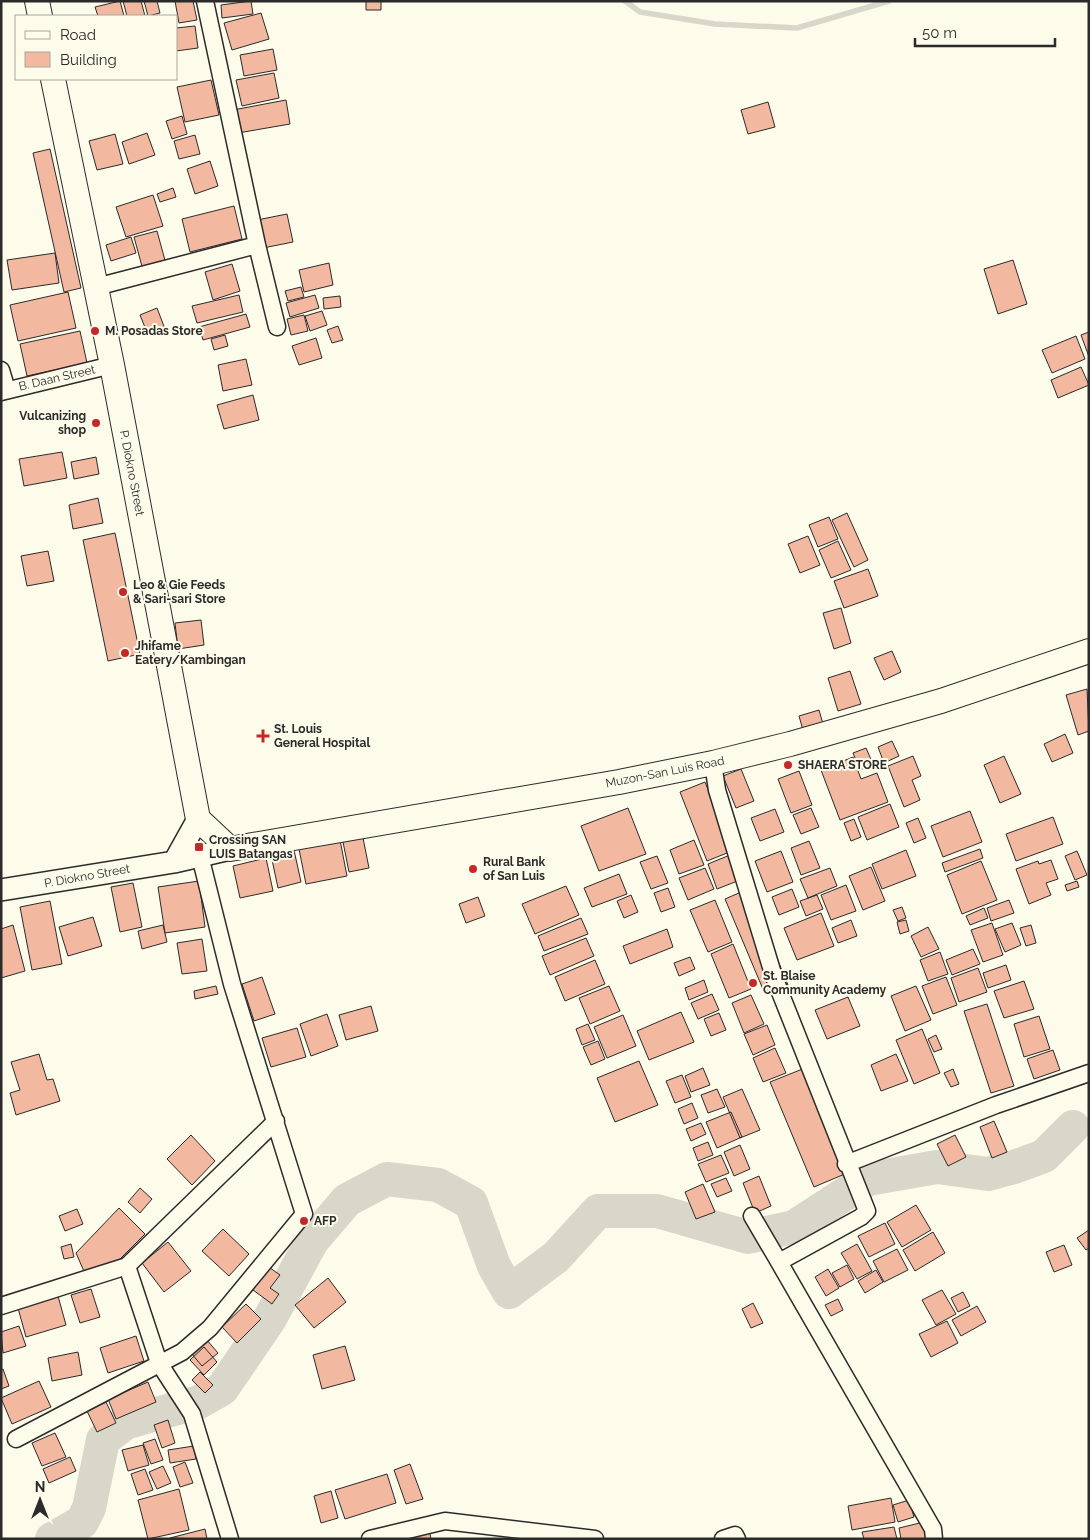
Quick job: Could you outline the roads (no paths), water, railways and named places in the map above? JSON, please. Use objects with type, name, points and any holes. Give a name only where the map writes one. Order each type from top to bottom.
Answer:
[{"type":"main road","points":[[37,1],[40,15]]},
{"type":"main road","name":"P. Diokno Street","points":[[53,80],[112,365],[198,819]]},
{"type":"main road","name":"Muzon-San Luis Road","points":[[230,849],[619,782],[713,763],[790,744],[902,712],[1089,651]]},
{"type":"main road","points":[[198,819],[230,849]]},
{"type":"street","points":[[206,1],[257,245],[277,327]]},
{"type":"street","points":[[96,287],[257,245]]},
{"type":"street","name":"B. Daan Street","points":[[4,391],[112,365]]},
{"type":"street","points":[[1,370],[4,391]]},
{"type":"street","points":[[713,763],[717,790],[774,977],[850,1171],[866,1204],[867,1211],[860,1217],[779,1262]]},
{"type":"street","points":[[174,862],[198,819]]},
{"type":"street","name":"P. Diokno Street","points":[[1,890],[174,862],[230,849]]},
{"type":"street","points":[[16,1439],[182,1352],[210,1328],[304,1214],[229,976],[200,856]]},
{"type":"street","points":[[850,1171],[996,1105],[1089,1073]]},
{"type":"street","points":[[1,1306],[127,1266],[276,1121]]},
{"type":"street","points":[[752,1216],[933,1529],[934,1539]]},
{"type":"street","points":[[127,1266],[159,1363],[192,1414],[230,1539]]},
{"type":"street","points":[[370,1539],[446,1522],[595,1539]]},
{"type":"street","points":[[723,1539],[735,1535],[737,1539]]},
{"type":"waterway","points":[[625,1],[640,12],[715,24],[797,28],[889,1]]},
{"type":"waterway","points":[[52,1539],[82,1522],[89,1508],[103,1440],[125,1423],[199,1402],[222,1389],[269,1320],[312,1241],[347,1200],[387,1179],[438,1185],[471,1203],[494,1266],[509,1292],[556,1257],[598,1211],[657,1211],[748,1237],[794,1227],[868,1179],[937,1167],[988,1174],[1014,1167],[1044,1156],[1073,1127]]},
{"type":"place","name":"M. Posadas Store","points":[[95,331]]},
{"type":"place","name":"Vulcanizing shop","points":[[96,423]]},
{"type":"place","name":"Leo & Gie Feeds & Sari-sari Store","points":[[123,592]]},
{"type":"place","name":"Jhifame Eatery/Kambingan","points":[[125,653]]},
{"type":"place","name":"St. Louis General Hospital","points":[[263,736]]},
{"type":"place","name":"SHAERA STORE","points":[[788,765]]},
{"type":"place","name":"Crossing SAN LUIS Batangas","points":[[199,847]]},
{"type":"place","name":"Rural Bank of San Luis","points":[[473,869]]},
{"type":"place","name":"St. Blaise Community Academy","points":[[753,983]]},
{"type":"place","name":"AFP","points":[[304,1221]]}]
